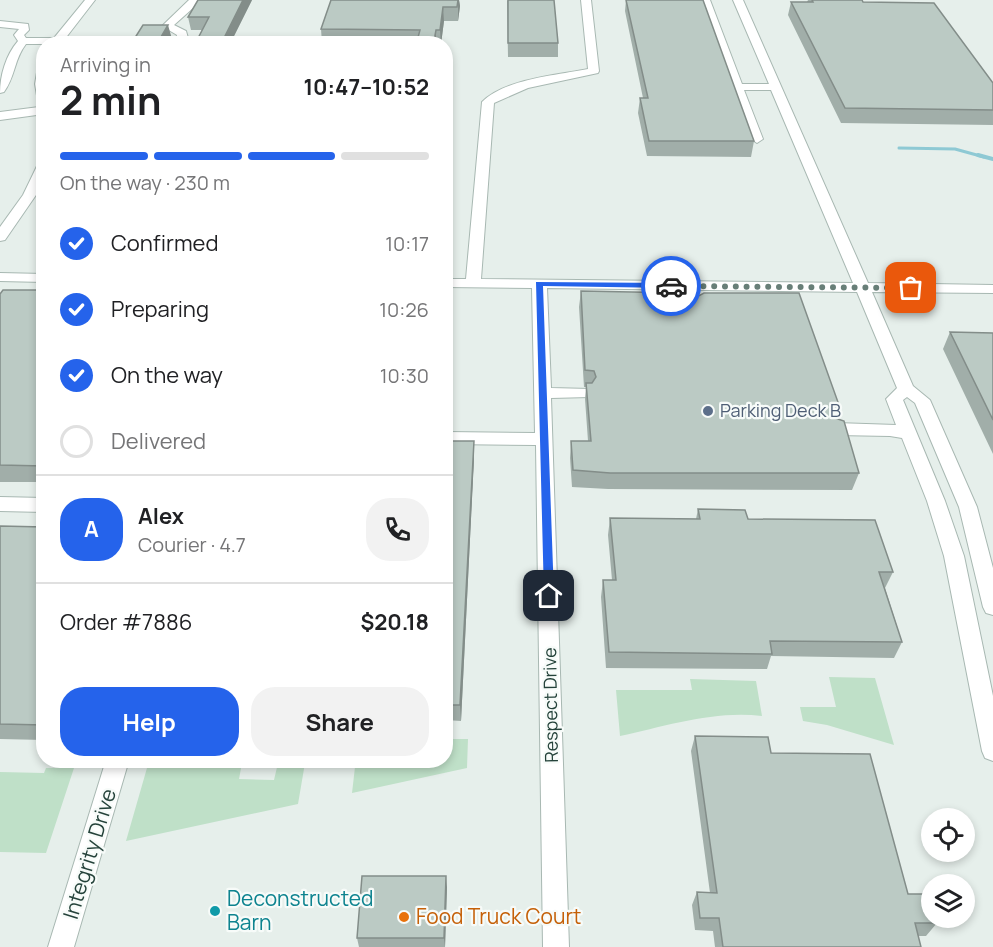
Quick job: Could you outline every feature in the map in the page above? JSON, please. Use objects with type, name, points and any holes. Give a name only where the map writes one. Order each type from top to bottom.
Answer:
[{"type":"street","points":[[61,36],[90,0]]},
{"type":"street","points":[[183,36],[182,33],[167,26],[192,2],[198,0]]},
{"type":"street","points":[[473,283],[488,102],[499,94],[514,88],[594,71],[586,0]]},
{"type":"street","points":[[705,0],[717,17],[757,139]]},
{"type":"street","points":[[738,0],[739,16],[776,87],[906,389],[922,400],[968,507],[993,607]]},
{"type":"street","points":[[0,24],[24,26],[24,30],[19,35],[23,41]]},
{"type":"street","points":[[0,90],[13,52],[23,41],[36,41]]},
{"type":"street","points":[[739,87],[776,87]]},
{"type":"street","points":[[0,116],[36,109]]},
{"type":"street","points":[[0,237],[29,195],[36,181]]},
{"type":"street","points":[[29,195],[36,195]]},
{"type":"street","points":[[0,277],[36,278]]},
{"type":"street","points":[[453,283],[539,284],[688,292],[864,288],[993,289]]},
{"type":"street","name":"Respect Drive","points":[[539,284],[549,596],[556,947]]},
{"type":"street","points":[[906,389],[894,399],[936,501],[954,556],[993,751]]},
{"type":"street","points":[[543,393],[584,393]]},
{"type":"street","points":[[836,429],[890,430],[909,434]]},
{"type":"street","points":[[453,438],[543,439]]},
{"type":"street","points":[[0,504],[36,505]]},
{"type":"street","name":"Integrity Drive","points":[[61,947],[116,768]]},
{"type":"green space","points":[[829,677],[875,678],[894,745],[827,725],[803,721],[800,707],[836,707]]},
{"type":"green space","points":[[690,679],[756,681],[762,716],[709,717],[620,736],[616,690],[692,690]]},
{"type":"green space","points":[[453,739],[468,739],[467,768],[352,793],[355,768],[453,768]]},
{"type":"green space","points":[[46,768],[74,768],[46,853],[0,852],[0,772],[44,773]]},
{"type":"green space","points":[[147,768],[241,768],[239,779],[274,780],[277,768],[304,768],[298,804],[126,841]]},
{"type":"building","points":[[198,0],[243,0],[225,36],[199,36],[209,17],[188,17]]},
{"type":"building","points":[[331,0],[458,0],[457,7],[443,7],[440,30],[436,30],[435,36],[418,36],[420,30],[321,29]]},
{"type":"building","points":[[508,0],[554,0],[558,43],[508,43]]},
{"type":"building","points":[[626,0],[703,0],[754,141],[649,141],[640,98],[648,98]]},
{"type":"building","points":[[812,0],[934,3],[993,83],[993,110],[845,108],[791,2],[813,2]]},
{"type":"building","points":[[143,25],[168,25],[162,36],[136,36]]},
{"type":"building","points":[[3,290],[36,290],[36,466],[0,465],[0,294]]},
{"type":"building","name":"Parking Deck B","points":[[581,291],[683,293],[693,299],[704,293],[799,293],[839,405],[834,407],[831,414],[844,421],[859,473],[610,473],[573,470],[571,441],[591,441],[586,383],[592,383],[596,377],[594,371],[585,370]]},
{"type":"building","points":[[950,332],[993,333],[993,420]]},
{"type":"building","points":[[453,441],[474,441],[460,705],[453,705]]},
{"type":"building","points":[[698,509],[745,510],[748,519],[875,520],[893,572],[879,572],[902,642],[770,641],[772,654],[609,652],[603,580],[616,580],[610,518],[700,519]]},
{"type":"building","points":[[0,526],[36,527],[36,725],[0,724]]},
{"type":"building","points":[[695,736],[768,737],[771,753],[870,754],[908,894],[921,894],[921,923],[915,923],[921,947],[723,947],[719,918],[700,918],[697,892],[717,893]]},
{"type":"building","name":"Food Truck Court","points":[[362,876],[446,876],[444,938],[357,938]]},
{"type":"waterway","points":[[899,148],[955,149],[984,157]]},
{"type":"waterway","points":[[978,155],[993,159]]},
{"type":"way so far","points":[[671,286],[911,288]]},
{"type":"place","name":"Parking Deck B","points":[[708,411]]},
{"type":"place","name":"Deconstructed Barn","points":[[215,911]]},
{"type":"place","name":"Food Truck Court","points":[[404,917]]},
{"type":"route","points":[[549,596],[539,284],[671,286]]}]
